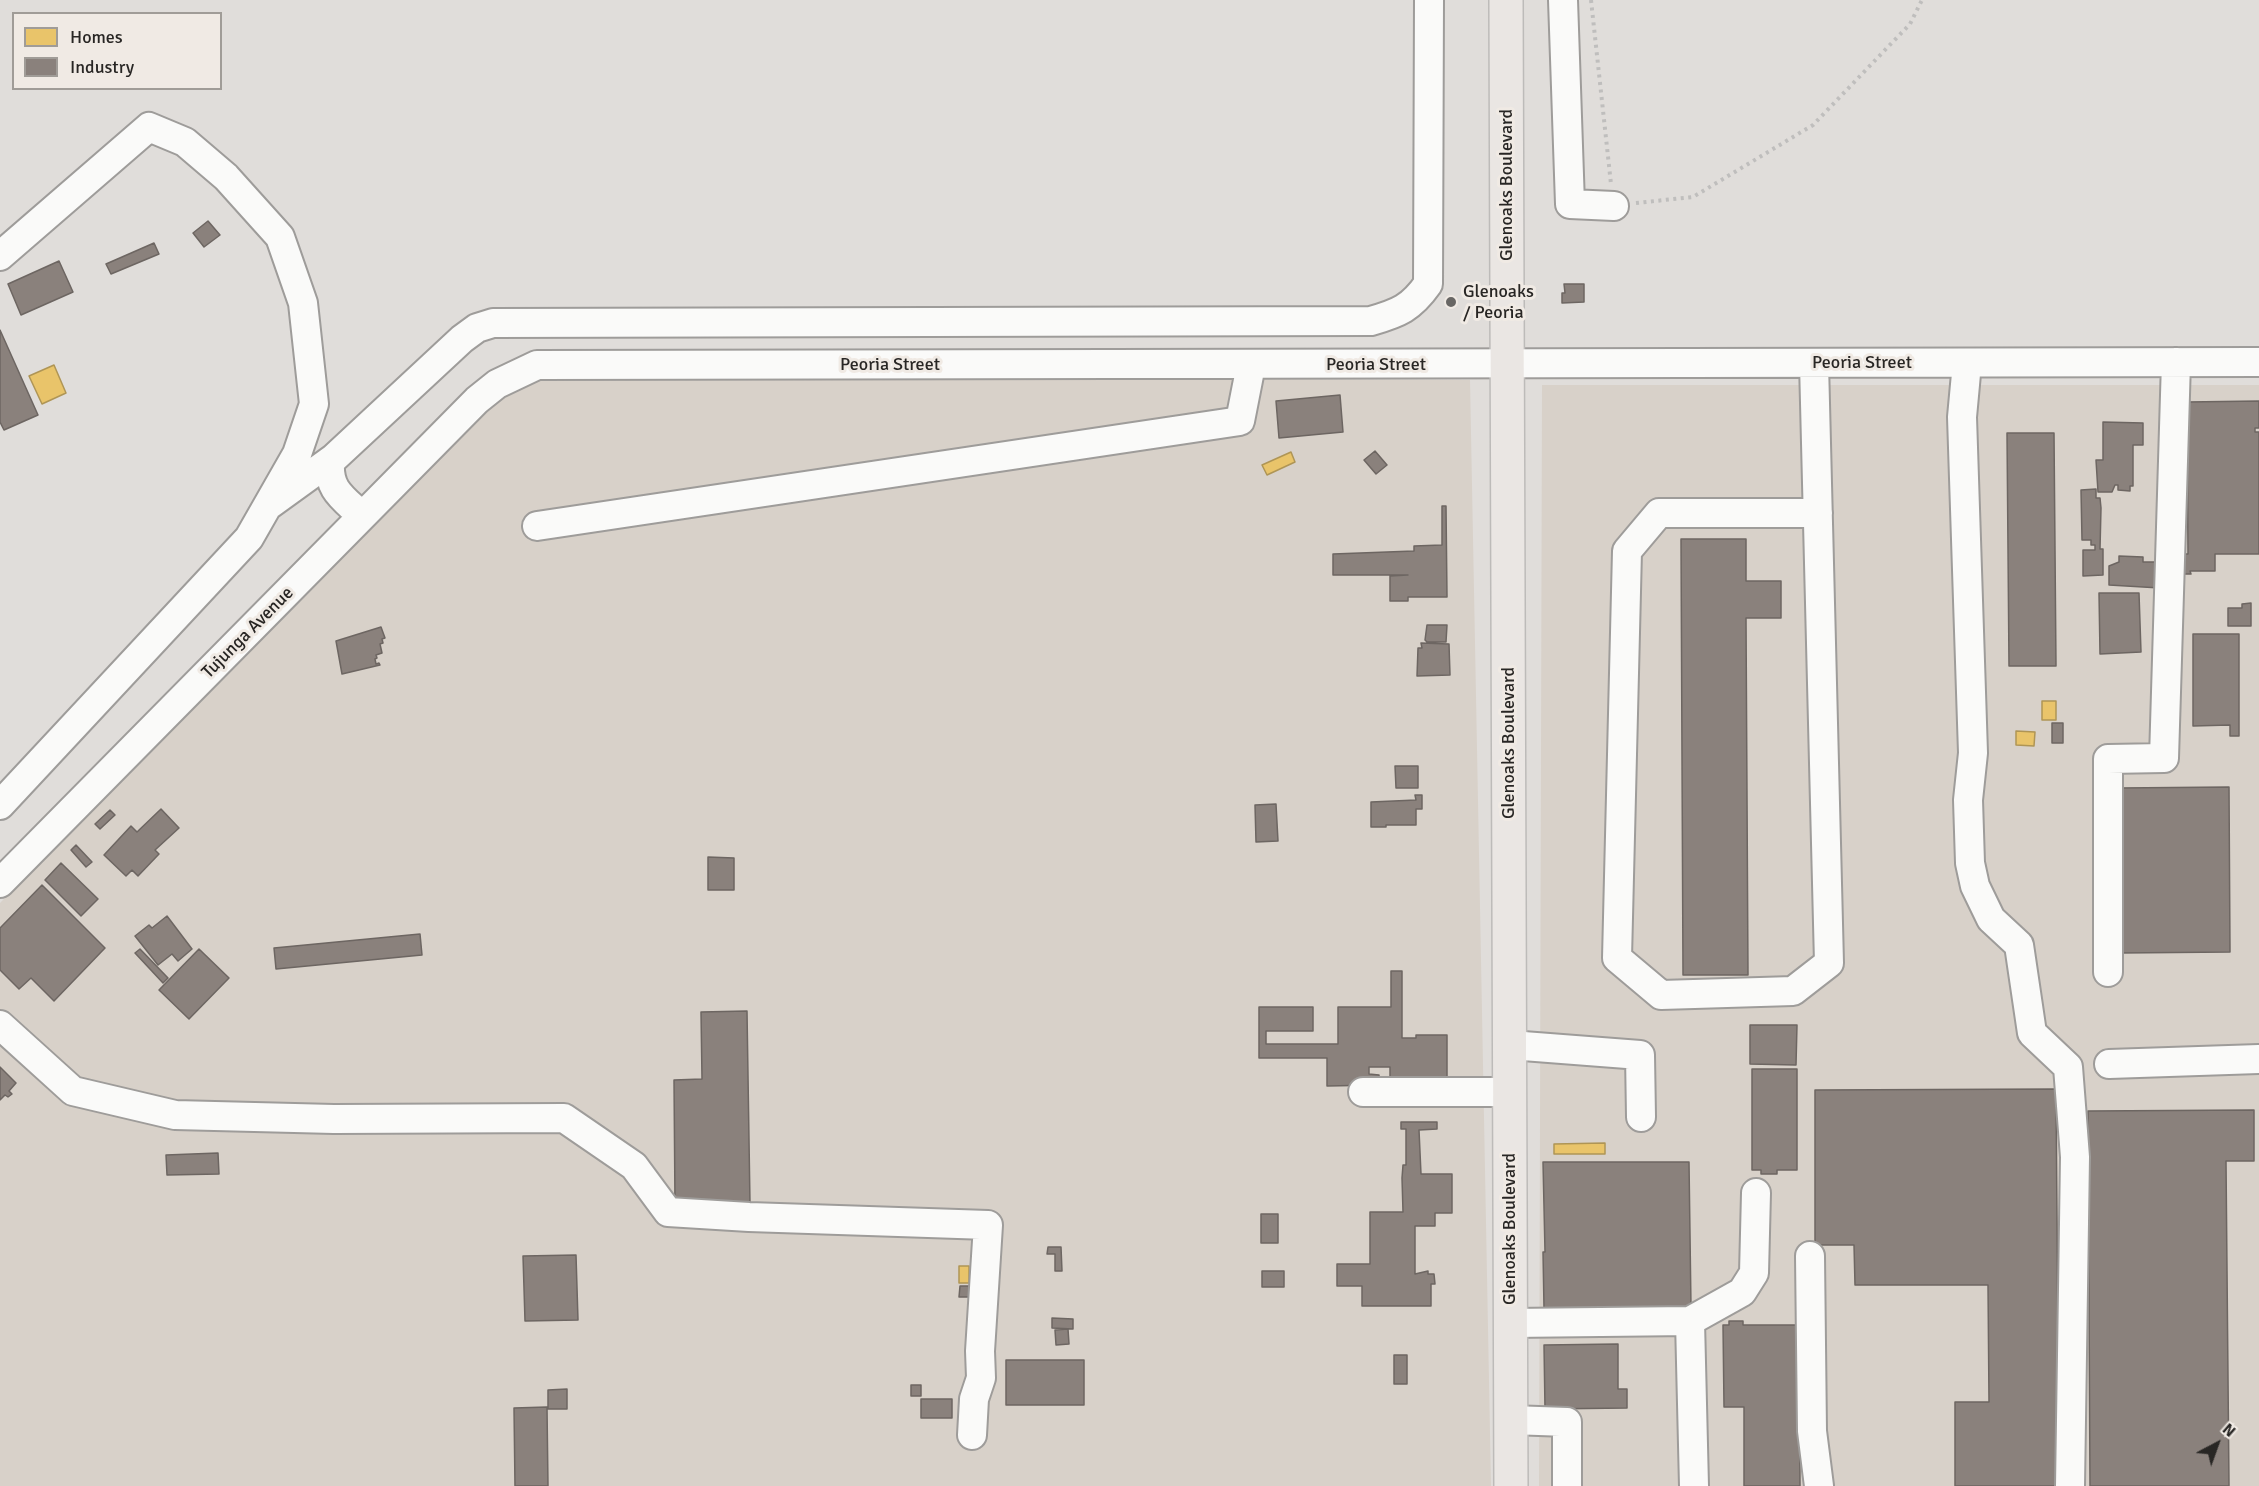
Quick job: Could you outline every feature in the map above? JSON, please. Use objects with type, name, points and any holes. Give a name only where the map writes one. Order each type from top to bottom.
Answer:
[{"type":"main road","name":"Glenoaks Boulevard","points":[[1506,0],[1511,1486]]},
{"type":"street","points":[[269,504],[330,461],[462,339],[477,328],[493,323],[1371,321],[1394,315],[1416,301],[1428,284],[1428,0]]},
{"type":"street","points":[[1563,0],[1570,204],[1614,206]]},
{"type":"street","points":[[0,256],[149,126],[185,142],[226,177],[280,237],[303,303],[314,404],[297,454],[249,538],[0,804]]},
{"type":"street","points":[[2108,972],[2109,759],[2164,758],[2176,362]]},
{"type":"street","name":"Peoria Street","points":[[497,384],[537,366],[2259,362]]},
{"type":"street","points":[[1814,363],[1818,513],[1829,963],[1793,991],[1661,995],[1617,958],[1627,551],[1659,513],[1818,513]]},
{"type":"street","points":[[1967,363],[1962,417],[1973,753],[1968,800],[1970,863],[1975,886],[1991,919],[2019,945],[2032,1033],[2068,1067],[2075,1156],[2070,1486]]},
{"type":"street","points":[[537,526],[1240,422],[1251,365]]},
{"type":"street","name":"Tujunga Avenue","points":[[0,883],[477,400],[497,384]]},
{"type":"street","points":[[330,461],[329,478],[338,493],[362,516]]},
{"type":"street","points":[[0,1025],[73,1091],[175,1115],[334,1119],[564,1118],[634,1166],[668,1212],[988,1225],[980,1351],[981,1378],[974,1399],[972,1435]]},
{"type":"street","points":[[1510,1045],[1640,1055],[1641,1116]]},
{"type":"street","points":[[2109,1064],[2259,1059]]},
{"type":"street","points":[[1363,1092],[1510,1092]]},
{"type":"street","points":[[1511,1323],[1690,1321],[1742,1292],[1754,1273],[1756,1193]]},
{"type":"street","points":[[1810,1256],[1812,1431],[1819,1486]]},
{"type":"street","points":[[1690,1321],[1694,1486]]},
{"type":"street","points":[[1511,1419],[1567,1422],[1567,1486]]},
{"type":"path","points":[[1591,0],[1614,206],[1693,197],[1813,125],[1910,24],[1922,0]]},
{"type":"shaded area","points":[[536,376],[1470,380],[1491,1486],[0,1486],[0,903],[494,398]]},
{"type":"shaded area","points":[[1542,385],[2259,385],[2259,1486],[1539,1486]]},
{"type":"building: Homes","points":[[54,365],[66,393],[42,404],[29,376]]},
{"type":"building: Homes","points":[[1291,452],[1295,462],[1267,475],[1262,465]]},
{"type":"building: Homes","points":[[2042,701],[2056,701],[2056,720],[2042,720]]},
{"type":"building: Homes","points":[[2016,731],[2035,732],[2034,746],[2016,745]]},
{"type":"building: Homes","points":[[1605,1143],[1605,1154],[1554,1154],[1554,1144]]},
{"type":"building: Homes","points":[[959,1266],[969,1266],[969,1283],[959,1283]]},
{"type":"building: Industry","points":[[208,221],[220,235],[204,247],[193,233]]},
{"type":"building: Industry","points":[[154,243],[159,254],[111,274],[106,264]]},
{"type":"building: Industry","points":[[59,261],[73,292],[21,315],[8,284]]},
{"type":"building: Industry","points":[[1564,284],[1584,284],[1584,302],[1562,303],[1562,293],[1565,293]]},
{"type":"building: Industry","points":[[0,330],[38,415],[4,430],[0,422]]},
{"type":"building: Industry","points":[[1340,395],[1343,432],[1279,438],[1276,401]]},
{"type":"building: Industry","points":[[2259,401],[2259,428],[2255,428],[2255,432],[2259,432],[2259,554],[2215,554],[2215,571],[2190,571],[2191,574],[2182,574],[2180,554],[2188,554],[2187,402]]},
{"type":"building: Industry","points":[[2103,422],[2143,423],[2143,445],[2133,445],[2133,486],[2130,486],[2130,491],[2118,490],[2118,485],[2115,485],[2112,492],[2098,492],[2096,460],[2103,460]]},
{"type":"building: Industry","points":[[2007,433],[2054,433],[2056,666],[2009,666]]},
{"type":"building: Industry","points":[[1375,451],[1387,465],[1376,474],[1364,460]]},
{"type":"building: Industry","points":[[2096,489],[2096,498],[2100,498],[2101,508],[2100,549],[2103,549],[2103,575],[2083,576],[2083,550],[2095,550],[2095,545],[2091,545],[2091,540],[2082,540],[2081,490]]},
{"type":"building: Industry","points":[[1442,506],[1446,506],[1447,597],[1408,597],[1408,601],[1390,601],[1390,576],[1408,575],[1333,575],[1333,554],[1414,551],[1414,546],[1442,545]]},
{"type":"building: Industry","points":[[1681,539],[1746,539],[1746,581],[1781,581],[1781,618],[1746,618],[1748,975],[1683,975]]},
{"type":"building: Industry","points":[[2119,556],[2143,557],[2143,562],[2160,562],[2160,588],[2109,585],[2109,566],[2119,562]]},
{"type":"building: Industry","points":[[2099,593],[2139,593],[2141,652],[2100,654]]},
{"type":"building: Industry","points":[[2251,603],[2251,626],[2228,626],[2228,608],[2242,608],[2242,604]]},
{"type":"building: Industry","points":[[1427,625],[1447,625],[1446,642],[1427,642],[1425,640]]},
{"type":"building: Industry","points":[[381,627],[385,638],[380,644],[382,653],[376,655],[375,659],[376,664],[380,665],[342,674],[336,641]]},
{"type":"building: Industry","points":[[2193,634],[2239,634],[2239,736],[2230,736],[2230,725],[2193,726]]},
{"type":"building: Industry","points":[[1421,643],[1449,644],[1450,675],[1417,676],[1418,648],[1422,648]]},
{"type":"building: Industry","points":[[2052,723],[2063,723],[2063,743],[2052,743]]},
{"type":"building: Industry","points":[[1395,766],[1418,766],[1418,788],[1396,788]]},
{"type":"building: Industry","points":[[2229,787],[2230,952],[2120,953],[2119,788]]},
{"type":"building: Industry","points":[[1415,795],[1422,795],[1422,809],[1416,809],[1416,825],[1371,827],[1371,802],[1416,800]]},
{"type":"building: Industry","points":[[1276,804],[1278,841],[1256,842],[1255,805]]},
{"type":"building: Industry","points":[[161,809],[179,828],[155,850],[159,854],[138,876],[132,870],[126,876],[104,855],[131,826],[137,832]]},
{"type":"building: Industry","points":[[110,810],[115,815],[100,829],[95,824]]},
{"type":"building: Industry","points":[[76,845],[92,862],[86,867],[71,850]]},
{"type":"building: Industry","points":[[708,857],[734,858],[734,890],[708,890]]},
{"type":"building: Industry","points":[[61,863],[98,899],[81,916],[45,880]]},
{"type":"building: Industry","points":[[42,885],[105,948],[54,1001],[31,978],[19,989],[0,970],[0,928]]},
{"type":"building: Industry","points":[[167,916],[192,949],[178,961],[172,954],[158,965],[135,936],[149,925],[152,928]]},
{"type":"building: Industry","points":[[420,934],[422,955],[276,969],[274,948]]},
{"type":"building: Industry","points":[[140,949],[168,978],[163,983],[135,953]]},
{"type":"building: Industry","points":[[199,949],[229,978],[189,1019],[159,990]]},
{"type":"building: Industry","points":[[1391,971],[1402,971],[1402,1038],[1416,1038],[1416,1035],[1447,1035],[1447,1080],[1404,1078],[1404,1084],[1390,1084],[1390,1067],[1369,1067],[1369,1074],[1379,1075],[1379,1085],[1327,1086],[1327,1058],[1259,1058],[1259,1007],[1313,1007],[1313,1031],[1266,1031],[1266,1044],[1338,1044],[1338,1007],[1391,1007]]},
{"type":"building: Industry","points":[[747,1011],[750,1204],[675,1205],[674,1080],[702,1079],[701,1012]]},
{"type":"building: Industry","points":[[1750,1025],[1797,1025],[1796,1065],[1750,1064]]},
{"type":"building: Industry","points":[[0,1067],[16,1083],[9,1091],[12,1094],[8,1097],[5,1095],[0,1100]]},
{"type":"building: Industry","points":[[1752,1069],[1797,1069],[1797,1170],[1777,1170],[1777,1174],[1761,1174],[1761,1170],[1752,1170]]},
{"type":"building: Industry","points":[[2056,1089],[2059,1486],[1955,1486],[1955,1402],[1989,1402],[1988,1285],[1855,1285],[1854,1245],[1815,1245],[1815,1090]]},
{"type":"building: Industry","points":[[2254,1110],[2254,1161],[2226,1161],[2229,1486],[2090,1486],[2088,1111]]},
{"type":"building: Industry","points":[[1401,1122],[1437,1122],[1437,1129],[1419,1130],[1421,1174],[1452,1174],[1452,1213],[1435,1213],[1435,1226],[1415,1226],[1415,1274],[1428,1271],[1428,1274],[1434,1274],[1435,1284],[1431,1284],[1431,1306],[1362,1306],[1362,1286],[1337,1286],[1337,1264],[1370,1264],[1370,1212],[1403,1212],[1402,1178],[1403,1165],[1406,1165],[1406,1129],[1401,1129]]},
{"type":"building: Industry","points":[[218,1153],[219,1174],[167,1175],[166,1155]]},
{"type":"building: Industry","points":[[1543,1162],[1689,1162],[1691,1307],[1544,1308]]},
{"type":"building: Industry","points":[[1261,1214],[1278,1214],[1278,1243],[1261,1243]]},
{"type":"building: Industry","points":[[1048,1247],[1061,1247],[1062,1271],[1055,1271],[1055,1254],[1047,1254]]},
{"type":"building: Industry","points":[[576,1255],[578,1320],[525,1321],[523,1256]]},
{"type":"building: Industry","points":[[1262,1271],[1284,1271],[1284,1287],[1262,1287]]},
{"type":"building: Industry","points":[[960,1286],[969,1286],[969,1297],[959,1297]]},
{"type":"building: Industry","points":[[1052,1318],[1073,1319],[1073,1329],[1052,1328]]},
{"type":"building: Industry","points":[[1729,1321],[1743,1321],[1743,1325],[1799,1325],[1800,1486],[1744,1486],[1744,1407],[1724,1407],[1723,1325],[1729,1325]]},
{"type":"building: Industry","points":[[1068,1329],[1069,1344],[1056,1345],[1055,1330]]},
{"type":"building: Industry","points":[[1618,1344],[1618,1389],[1627,1389],[1627,1408],[1545,1409],[1544,1345]]},
{"type":"building: Industry","points":[[1394,1355],[1407,1355],[1407,1384],[1394,1384]]},
{"type":"building: Industry","points":[[1006,1360],[1084,1360],[1084,1405],[1006,1405]]},
{"type":"building: Industry","points":[[911,1385],[921,1385],[921,1396],[911,1396]]},
{"type":"building: Industry","points":[[567,1389],[567,1409],[548,1409],[548,1390]]},
{"type":"building: Industry","points":[[921,1399],[952,1399],[952,1418],[921,1418]]},
{"type":"building: Industry","points":[[547,1407],[548,1486],[515,1486],[514,1408]]},
{"type":"place","name":"Glenoaks / Peoria","points":[[1451,302]]}]
